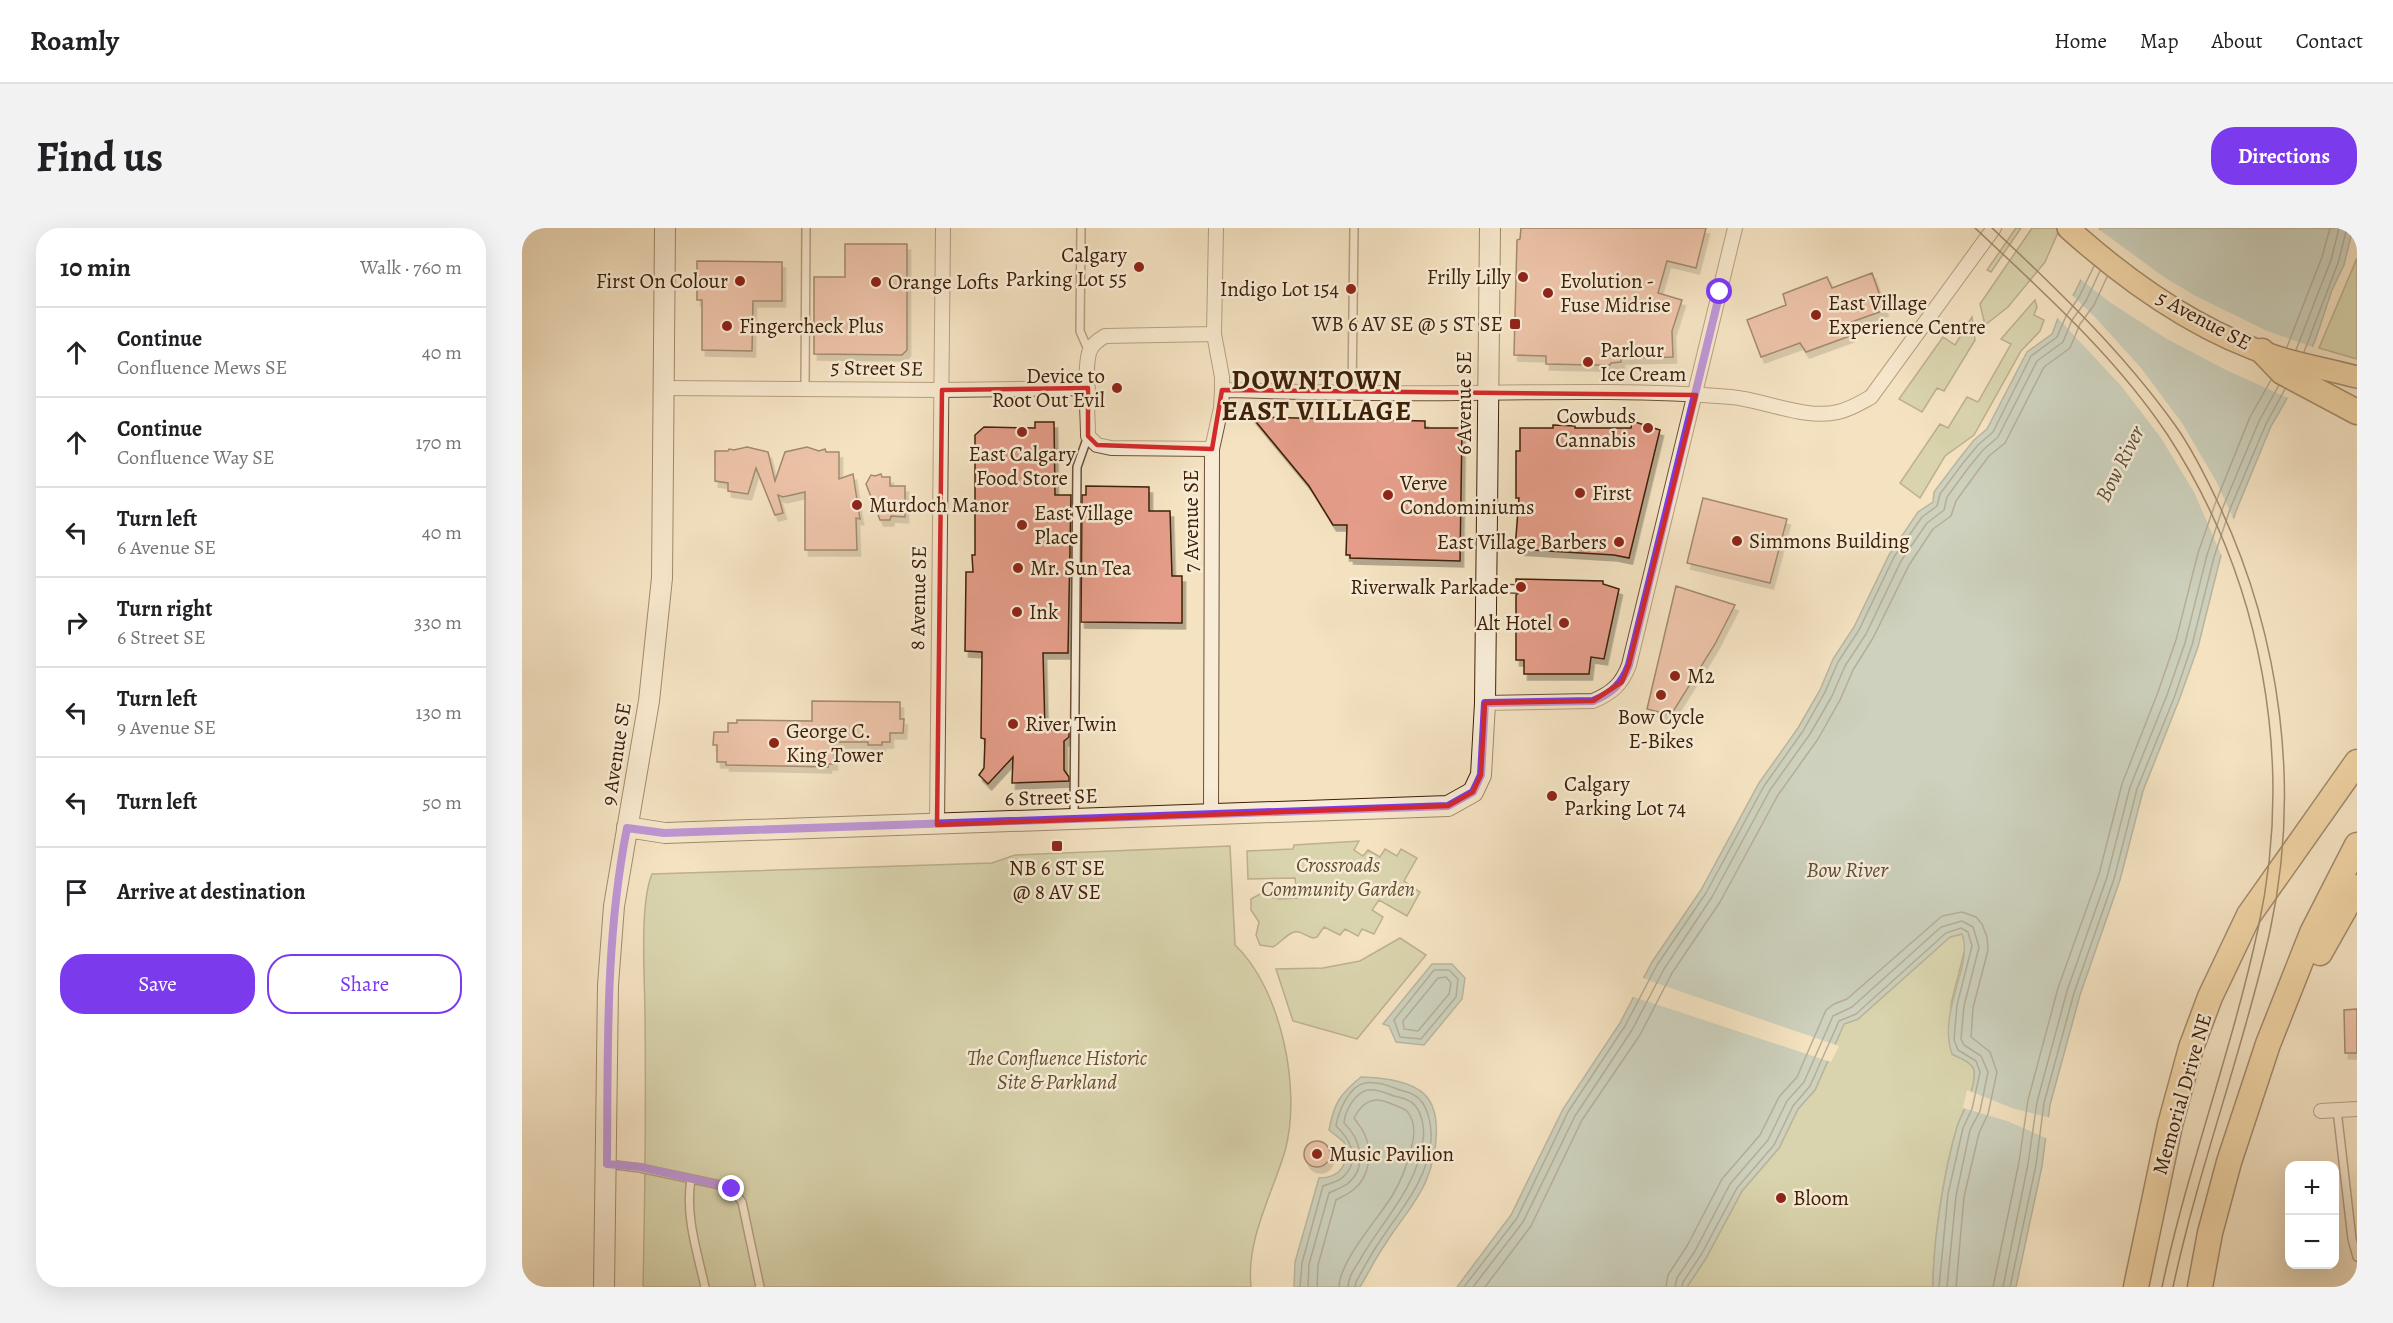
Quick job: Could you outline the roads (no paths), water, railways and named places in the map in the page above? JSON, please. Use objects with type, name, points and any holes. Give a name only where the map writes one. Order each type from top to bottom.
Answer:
[{"type":"highway","points":[[2262,351],[2282,372],[2325,380],[2357,412]]},
{"type":"highway","name":"Memorial Drive NE","points":[[2136,1287],[2170,1125],[2191,1048],[2210,997],[2249,915],[2357,762]]},
{"type":"highway","points":[[2200,1287],[2210,1233],[2229,1162],[2268,1044],[2312,933],[2357,845]]},
{"type":"highway","points":[[2268,1044],[2357,887]]},
{"type":"main road","name":"5 Avenue SE","points":[[2068,228],[2129,277],[2172,307],[2225,335],[2262,351]]},
{"type":"main road","points":[[2325,380],[2357,377]]},
{"type":"street","name":"9 Avenue SE","points":[[604,1287],[608,985],[614,906],[649,701],[662,578],[665,228]]},
{"type":"street","name":"8 Avenue SE","points":[[937,825],[944,228]]},
{"type":"street","name":"7 Avenue SE","points":[[1211,815],[1212,449],[1221,408],[1222,390],[1222,377],[1214,334],[1215,228]]},
{"type":"street","name":"6 Avenue SE","points":[[1473,792],[1481,775],[1485,703],[1490,228]]},
{"type":"street","points":[[1485,703],[1593,701],[1607,696],[1622,682],[1629,665],[1735,228]]},
{"type":"street","points":[[1222,390],[1352,394],[1696,395],[1746,398],[1814,414],[1835,413],[1850,409],[1871,397],[1994,228]]},
{"type":"street","points":[[1212,449],[1111,448],[1097,445],[1088,436],[1088,388],[1089,352],[1095,342],[1105,336],[1214,334]]},
{"type":"street","name":"5 Street SE","points":[[665,388],[942,390],[1088,388]]},
{"type":"street","name":"6 Street SE","points":[[627,828],[664,833],[1448,806],[1473,792]]},
{"type":"street","points":[[2321,1111],[2357,1109]]},
{"type":"lane","points":[[805,388],[806,228]]},
{"type":"lane","points":[[1081,228],[1080,332],[1089,352]]},
{"type":"lane","points":[[1352,394],[1354,228]]},
{"type":"lane","points":[[1074,820],[1077,467],[1088,436]]},
{"type":"lane","points":[[1486,588],[1516,589]]},
{"type":"lane","points":[[2337,1110],[2352,1239],[2357,1257]]},
{"type":"lane","points":[[607,1164],[640,1167],[732,1189],[742,1202],[760,1287]]},
{"type":"lane","points":[[691,1179],[688,1195],[689,1216],[705,1287]]},
{"type":"water","name":"Bow River","points":[[2100,228],[2353,228],[2344,265],[2332,290],[2315,341],[2271,426],[2236,511],[2220,559],[2198,647],[2143,791],[2120,880],[2080,995],[2050,1105],[2042,1166],[2016,1287],[1933,1287],[1937,1228],[1944,1185],[1952,1145],[1974,1076],[1971,1065],[1952,1054],[1949,1038],[1952,1005],[1963,960],[1962,934],[1950,937],[1858,1019],[1844,1024],[1815,1090],[1798,1109],[1779,1148],[1742,1191],[1706,1258],[1687,1287],[1457,1287],[1511,1215],[1563,1109],[1620,1023],[1652,962],[1701,890],[1759,783],[1798,728],[1820,690],[1833,659],[1854,627],[1889,555],[1918,512],[1933,502],[1934,492],[1959,459],[1974,440],[1987,429],[2027,352],[2052,334],[2060,313],[2074,294],[2090,261]]},
{"type":"water","points":[[1432,964],[1452,964],[1465,978],[1462,999],[1424,1045],[1396,1042],[1389,1026],[1383,1024]]},
{"type":"water","points":[[1361,1077],[1399,1081],[1419,1090],[1427,1098],[1436,1120],[1435,1146],[1430,1171],[1417,1197],[1382,1248],[1360,1287],[1294,1287],[1295,1262],[1319,1178],[1333,1175],[1345,1163],[1344,1142],[1329,1130],[1333,1113],[1343,1094]]},
{"type":"tram line","points":[[1975,228],[2101,351],[2147,405],[2167,434],[2200,490],[2226,549],[2247,610],[2262,673],[2271,736],[2273,801],[2269,865],[2258,929],[2236,1019],[2184,1197],[2162,1287]]},
{"type":"tram line","points":[[1992,228],[2111,346],[2155,398],[2182,435],[2210,486],[2241,557],[2258,609],[2271,661],[2280,715],[2284,769],[2284,823],[2279,877],[2270,931],[2259,976],[2195,1197],[2173,1287]]},
{"type":"place","name":"Calgary Parking Lot 55","points":[[1139,267]]},
{"type":"place","name":"Frilly Lilly","points":[[1523,277]]},
{"type":"place","name":"First On Colour","points":[[740,281]]},
{"type":"place","name":"Orange Lofts","points":[[876,282]]},
{"type":"place","name":"Indigo Lot 154","points":[[1351,289]]},
{"type":"place","name":"Evolution - Fuse Midrise","points":[[1548,293]]},
{"type":"place","name":"East Village Experience Centre","points":[[1816,315]]},
{"type":"place","name":"WB 6 AV SE @ 5 ST SE","points":[[1515,324]]},
{"type":"place","name":"Fingercheck Plus","points":[[727,326]]},
{"type":"place","name":"Parlour Ice Cream","points":[[1588,362]]},
{"type":"place","name":"Device to Root Out Evil","points":[[1117,388]]},
{"type":"place","name":"Cowbuds Cannabis","points":[[1648,428]]},
{"type":"place","name":"East Calgary Food Store","points":[[1022,432]]},
{"type":"place","name":"First","points":[[1580,493]]},
{"type":"place","name":"Verve Condominiums","points":[[1388,495]]},
{"type":"place","name":"Murdoch Manor","points":[[857,505]]},
{"type":"place","name":"East Village Place","points":[[1022,525]]},
{"type":"place","name":"Simmons Building","points":[[1737,541]]},
{"type":"place","name":"East Village Barbers","points":[[1619,542]]},
{"type":"place","name":"Mr. Sun Tea","points":[[1018,568]]},
{"type":"place","name":"Riverwalk Parkade","points":[[1521,587]]},
{"type":"place","name":"Ink","points":[[1017,612]]},
{"type":"place","name":"Alt Hotel","points":[[1564,623]]},
{"type":"place","name":"M2","points":[[1675,676]]},
{"type":"place","name":"Bow Cycle E-Bikes","points":[[1661,695]]},
{"type":"place","name":"River Twin","points":[[1013,724]]},
{"type":"place","name":"George C. King Tower","points":[[774,743]]},
{"type":"place","name":"Calgary Parking Lot 74","points":[[1552,796]]},
{"type":"place","name":"NB 6 ST SE @ 8 AV SE","points":[[1057,846]]},
{"type":"place","name":"Music Pavilion","points":[[1317,1154]]},
{"type":"place","name":"Bloom","points":[[1781,1198]]},
{"type":"district","name":"DOWNTOWN EAST VILLAGE","points":[[1317,396]]},
{"type":"park label","name":"Crossroads Community Garden","points":[[1338,877]]},
{"type":"park label","name":"The Confluence Historic Site & Parkland","points":[[1057,1070]]}]
